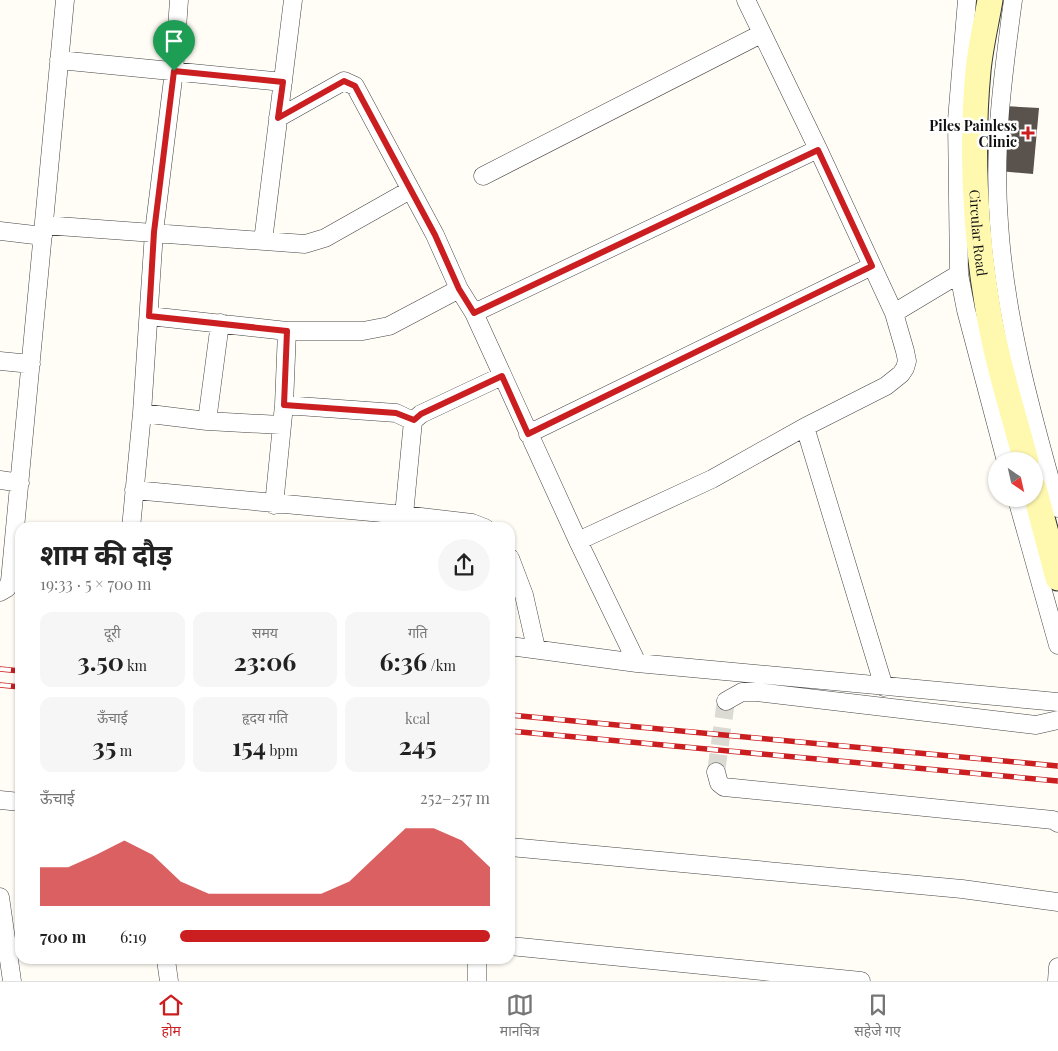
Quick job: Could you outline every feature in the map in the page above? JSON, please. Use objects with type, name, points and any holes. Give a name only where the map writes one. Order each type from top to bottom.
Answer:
[{"type":"main road","name":"Circular Road","points":[[990,0],[978,72],[976,183],[980,249],[987,304],[1001,369],[1024,452]]},
{"type":"main road","points":[[1039,508],[1058,578]]},
{"type":"street","points":[[16,522],[65,0]]},
{"type":"street","points":[[131,522],[142,413],[154,232],[174,71],[179,0]]},
{"type":"street","points":[[263,240],[293,0]]},
{"type":"street","points":[[967,0],[957,120],[959,274],[966,310],[1004,452]]},
{"type":"street","points":[[1013,0],[998,133],[998,223],[1013,329],[1038,438],[1058,508]]},
{"type":"street","points":[[578,541],[712,479],[805,427],[886,386],[901,374],[907,361],[894,313],[762,34],[752,2]]},
{"type":"street","points":[[483,176],[762,34]]},
{"type":"street","points":[[59,60],[283,82]]},
{"type":"street","points":[[278,118],[344,81],[352,83],[435,235],[459,289],[474,313],[528,434],[637,663]]},
{"type":"street","points":[[474,313],[818,150]]},
{"type":"street","points":[[0,231],[154,232],[299,244],[314,243],[410,190]]},
{"type":"street","points":[[528,434],[872,266]]},
{"type":"street","points":[[894,313],[959,274]]},
{"type":"street","points":[[149,316],[287,331],[363,331],[380,329],[459,289]]},
{"type":"street","points":[[207,420],[220,323]]},
{"type":"street","points":[[274,504],[284,405],[287,331]]},
{"type":"street","points":[[0,361],[31,364]]},
{"type":"street","points":[[404,515],[414,420],[421,414],[502,376]]},
{"type":"street","points":[[284,405],[396,413],[414,420]]},
{"type":"street","points":[[142,413],[281,425]]},
{"type":"street","points":[[805,427],[884,687]]},
{"type":"street","points":[[0,480],[20,482]]},
{"type":"street","points":[[134,490],[464,522]]},
{"type":"street","points":[[1020,508],[1058,645]]},
{"type":"street","points":[[8,591],[15,532]]},
{"type":"street","points":[[515,571],[524,595],[536,648]]},
{"type":"street","points":[[515,646],[637,663],[1058,702]]},
{"type":"street","points":[[726,701],[742,692],[757,692],[1036,725],[1058,720]]},
{"type":"street","points":[[716,772],[719,783],[724,787],[1058,822]]},
{"type":"street","points":[[0,800],[15,802]]},
{"type":"street","points":[[515,847],[932,886],[1058,902]]},
{"type":"street","points":[[0,897],[12,981]]},
{"type":"street","points":[[515,946],[861,981]]},
{"type":"street","points":[[167,964],[169,981]]},
{"type":"street","points":[[477,964],[477,981]]},
{"type":"street","points":[[1057,981],[1058,967]]},
{"type":"building","points":[[1004,106],[1039,108],[1033,174],[999,171]]},
{"type":"tunnel","points":[[716,772],[726,701]]},
{"type":"railway","points":[[0,669],[15,670]]},
{"type":"railway","points":[[0,685],[15,686]]},
{"type":"railway","points":[[515,715],[1058,766]]},
{"type":"railway","points":[[515,731],[1058,781]]},
{"type":"place","name":"Piles Painless Clinic","points":[[1028,133]]},
{"type":"route","points":[[174,71],[283,82],[278,118],[344,81],[352,83],[435,235],[459,289],[474,313],[818,150],[872,266],[528,434],[502,376],[421,414],[414,420],[396,413],[284,405],[287,331],[149,316],[154,232],[174,71]]}]
